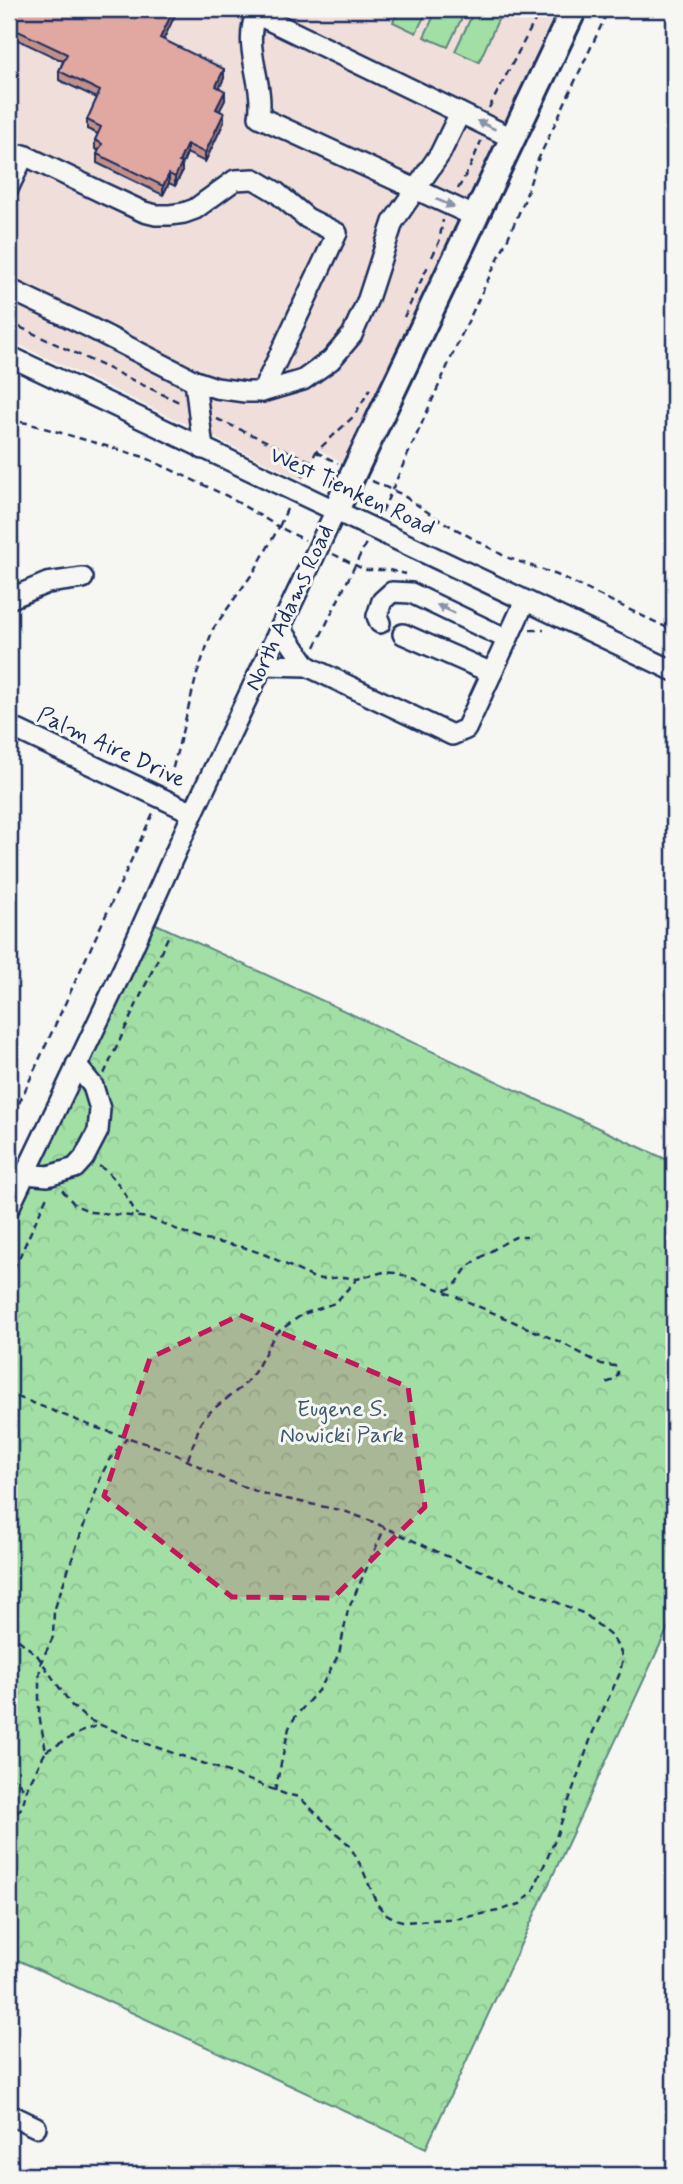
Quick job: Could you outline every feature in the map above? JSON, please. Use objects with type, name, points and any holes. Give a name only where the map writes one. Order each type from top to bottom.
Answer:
[{"type":"main road","name":"North Adams Road","points":[[336,510],[574,9]]},
{"type":"street","points":[[474,216],[258,117],[260,104],[251,47],[252,22],[256,14],[512,138]]},
{"type":"street","points":[[9,289],[195,380],[229,391],[262,392],[303,380],[316,373],[352,335],[368,299],[393,222],[440,154],[460,113]]},
{"type":"street","points":[[9,187],[24,155],[144,212],[170,215],[195,209],[235,180],[254,179],[276,192],[307,218],[337,233],[262,392]]},
{"type":"street","name":"West Tienken Road","points":[[9,356],[674,671]]},
{"type":"street","points":[[195,380],[203,449]]},
{"type":"street","name":"North Adams Road","points":[[9,1208],[336,510]]},
{"type":"street","points":[[9,598],[47,583],[83,578]]},
{"type":"street","points":[[380,623],[377,616],[382,601],[392,592],[411,593],[508,639]]},
{"type":"street","points":[[264,665],[307,666],[452,735],[466,729],[525,601]]},
{"type":"street","points":[[281,629],[307,666]]},
{"type":"street","points":[[403,634],[492,673]]},
{"type":"street","name":"Palm Aire Drive","points":[[9,726],[193,813]]},
{"type":"street","points":[[25,1174],[48,1177],[75,1168],[84,1158],[98,1131],[100,1109],[93,1086],[76,1065]]},
{"type":"street","points":[[9,2114],[36,2127]]},
{"type":"path","points":[[486,111],[495,99],[541,9]]},
{"type":"path","points":[[386,504],[521,209],[532,171],[609,9]]},
{"type":"path","points":[[455,194],[481,140]]},
{"type":"path","points":[[400,327],[436,250],[444,214]]},
{"type":"path","points":[[9,322],[310,461]]},
{"type":"path","points":[[306,470],[316,452],[354,416],[372,384]]},
{"type":"path","points":[[9,420],[144,457],[227,496],[279,527]]},
{"type":"path","points":[[393,490],[451,527],[506,557],[557,575],[674,631]]},
{"type":"path","points":[[9,1125],[169,782],[197,674],[214,629],[255,570],[286,511]]},
{"type":"path","points":[[307,666],[362,551]]},
{"type":"path","points":[[84,1158],[108,1172],[138,1217]]},
{"type":"path","points":[[56,1174],[62,1191],[75,1205],[91,1212],[149,1218],[200,1239],[243,1247],[266,1255],[321,1279],[357,1279],[384,1272],[396,1273],[445,1290],[560,1342],[601,1364],[615,1366],[618,1375],[606,1383]]},
{"type":"path","points":[[445,1290],[458,1284],[472,1263],[509,1239],[527,1237]]},
{"type":"path","points":[[188,1459],[201,1422],[243,1386],[256,1370],[275,1334],[303,1314],[335,1303],[357,1279]]},
{"type":"path","points":[[9,1632],[37,1655],[72,1706],[86,1718],[138,1741],[275,1791],[299,1797],[350,1846],[377,1904],[385,1913],[406,1922],[461,1917],[520,1904],[533,1891],[544,1868],[593,1732],[620,1674],[622,1662],[621,1652],[612,1637],[585,1614],[344,1511],[250,1489],[167,1450],[94,1427],[10,1394]]},
{"type":"path","points":[[46,1751],[37,1698],[41,1662],[53,1637],[54,1611],[102,1474],[109,1460],[127,1438]]},
{"type":"path","points":[[275,1791],[289,1728],[321,1687],[339,1654],[348,1610],[385,1528]]},
{"type":"path","points":[[9,1822],[22,1807],[26,1791],[46,1751],[99,1725]]},
{"type":"path","points":[[9,1775],[26,1791]]},
{"type":"highlighted area","points":[[240,1315],[408,1387],[425,1507],[333,1598],[232,1597],[104,1496],[150,1358]]},
{"type":"shaded area","points":[[9,9],[557,9],[343,463],[318,449],[303,480],[9,340]]},
{"type":"green space","points":[[399,9],[428,9],[416,33],[393,22]]},
{"type":"green space","points":[[437,9],[466,9],[448,47],[424,37]]},
{"type":"green space","points":[[475,9],[502,11],[479,62],[455,51]]},
{"type":"green space","name":"Eugene S. Nowicki Park","points":[[154,923],[674,1163],[674,1615],[426,2148],[9,1956],[9,1232]]},
{"type":"building","points":[[9,9],[174,9],[160,38],[224,69],[216,86],[225,91],[216,109],[224,113],[205,153],[187,144],[175,177],[169,174],[163,186],[97,154],[102,144],[95,140],[101,127],[87,120],[100,91],[59,71],[67,54],[14,29],[11,36],[9,35]]}]
